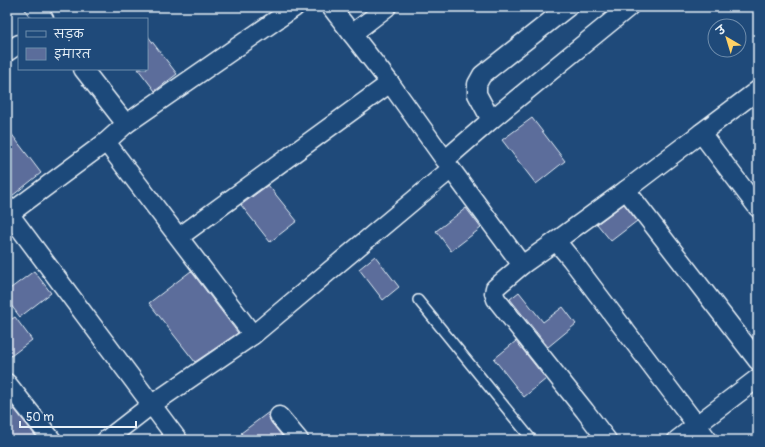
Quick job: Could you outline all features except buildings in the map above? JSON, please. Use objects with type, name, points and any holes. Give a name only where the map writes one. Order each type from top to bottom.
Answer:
[{"type":"street","points":[[35,7],[43,18]]},
{"type":"street","points":[[178,440],[8,213],[106,142],[126,124],[295,7]]},
{"type":"street","points":[[332,7],[390,83],[522,265]]},
{"type":"street","points":[[352,34],[387,7]]},
{"type":"street","points":[[491,120],[477,94],[477,84],[482,75],[568,7]]},
{"type":"street","points":[[106,440],[151,405],[253,335],[448,164],[491,120],[629,7]]},
{"type":"street","points":[[7,52],[18,45]]},
{"type":"street","points":[[84,70],[126,124]]},
{"type":"street","points":[[179,237],[390,83]]},
{"type":"street","points":[[607,440],[496,299],[494,293],[495,288],[522,265],[626,190],[758,90]]},
{"type":"street","points":[[701,133],[758,208]]},
{"type":"street","points":[[106,142],[253,335]]},
{"type":"street","points":[[626,190],[758,361]]},
{"type":"street","points":[[556,241],[708,440]]},
{"type":"street","points":[[677,440],[758,378]]},
{"type":"street","points":[[7,383],[52,440]]},
{"type":"street","points":[[278,416],[299,440]]},
{"type":"lane","points":[[418,300],[532,440]]}]
